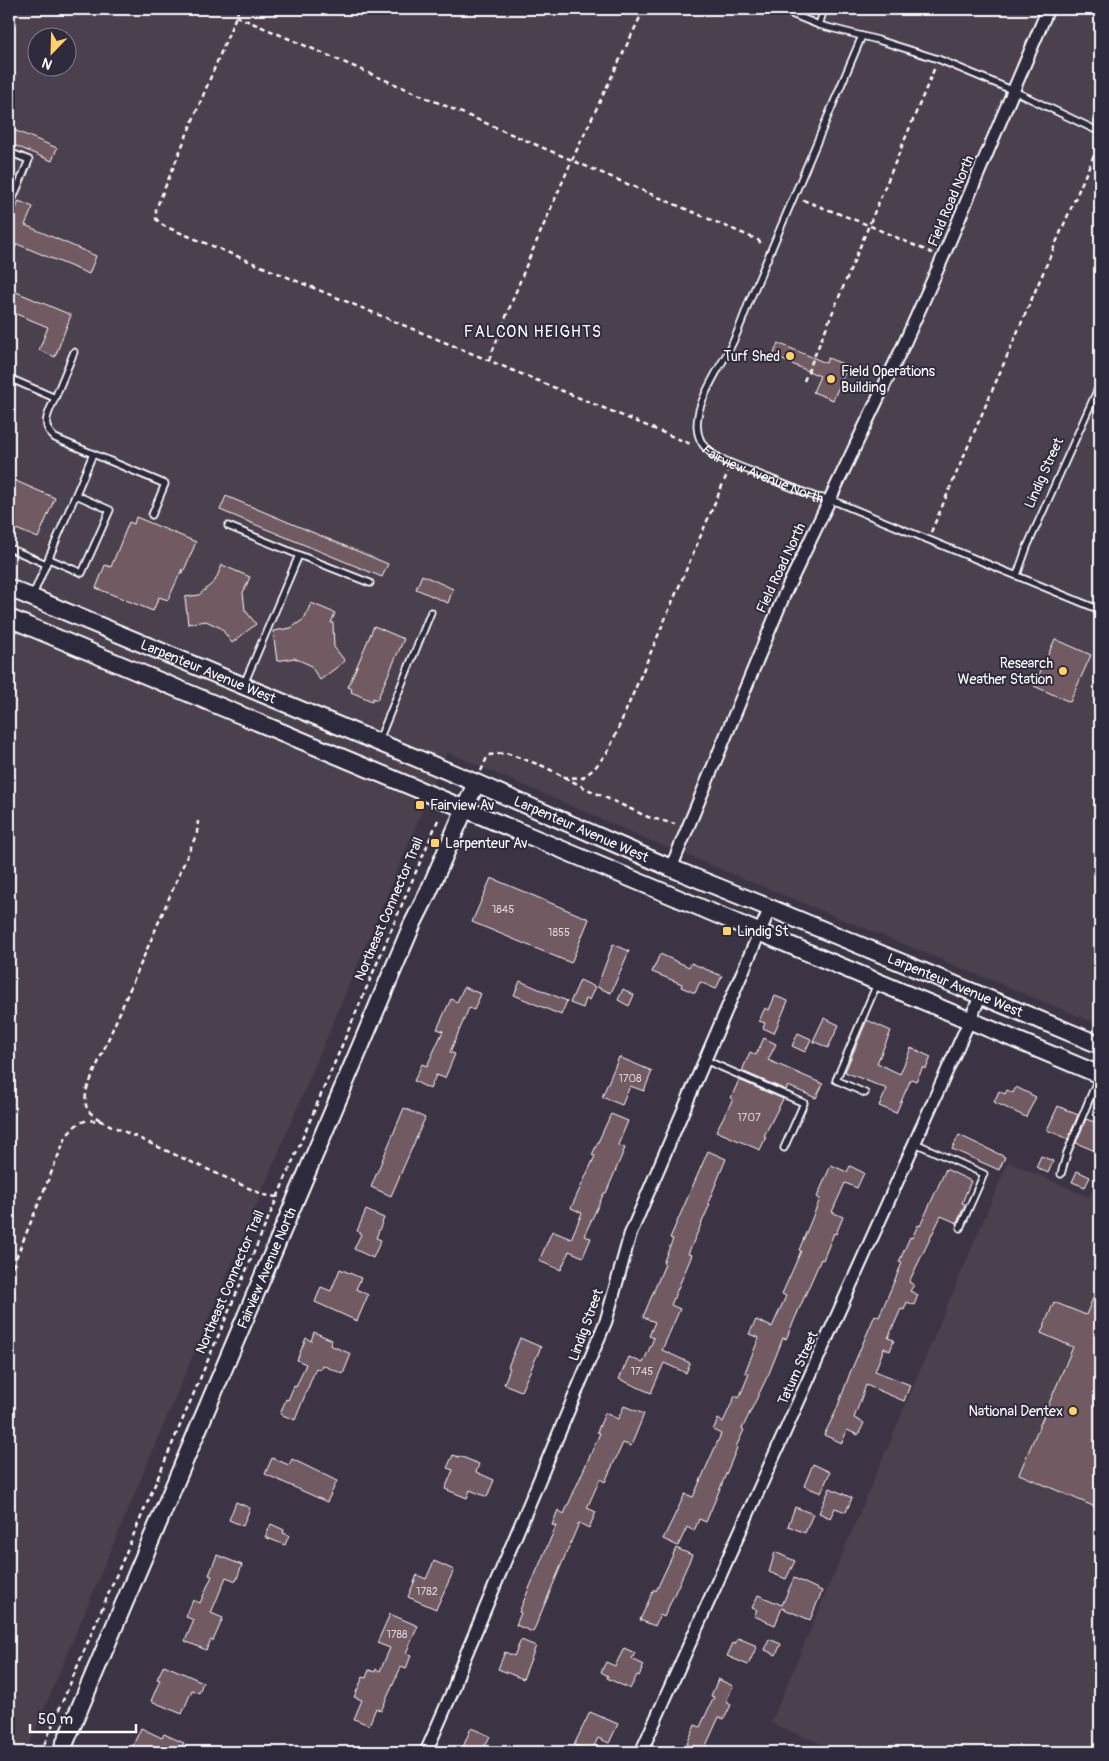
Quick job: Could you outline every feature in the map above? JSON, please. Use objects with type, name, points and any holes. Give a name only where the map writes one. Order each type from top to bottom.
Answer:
[{"type":"main road","name":"Larpenteur Avenue West","points":[[9,588],[476,783],[671,868],[1100,1045]]},
{"type":"main road","points":[[15,620],[32,597]]},
{"type":"main road","name":"Larpenteur Avenue West","points":[[15,620],[1100,1075]]},
{"type":"main road","name":"Fairview Avenue North","points":[[61,1752],[294,1200],[412,925],[466,809],[476,783]]},
{"type":"street","name":"Field Road North","points":[[671,868],[784,593],[905,342],[1048,9]]},
{"type":"street","name":"Lindig Street","points":[[426,1752],[606,1321],[630,1235],[770,908]]},
{"type":"street","name":"Tatum Street","points":[[642,1752],[981,995]]},
{"type":"lane","points":[[780,9],[819,25],[938,59],[1014,91],[1100,132]]},
{"type":"lane","points":[[819,25],[824,9]]},
{"type":"lane","name":"Fairview Avenue North","points":[[862,36],[749,302],[739,330],[704,396],[698,416],[697,430],[702,442],[710,452],[732,463],[816,497],[829,499],[1100,610]]},
{"type":"lane","points":[[9,152],[29,160],[9,208]]},
{"type":"lane","points":[[74,352],[46,419],[46,426],[55,438],[165,484],[152,515]]},
{"type":"lane","points":[[9,378],[55,398]]},
{"type":"lane","name":"Lindig Street","points":[[1017,575],[1027,547],[1100,384]]},
{"type":"lane","points":[[32,597],[93,454]]},
{"type":"lane","points":[[9,548],[82,573],[110,510],[76,495]]},
{"type":"lane","points":[[228,526],[370,584]]},
{"type":"lane","points":[[243,686],[299,555]]},
{"type":"lane","points":[[378,742],[431,612]]},
{"type":"lane","points":[[865,1093],[836,1080],[878,982]]},
{"type":"lane","points":[[705,1060],[804,1103],[784,1148]]},
{"type":"lane","points":[[1061,1174],[1067,1153],[1100,1075]]},
{"type":"lane","points":[[915,1143],[984,1174],[960,1228]]},
{"type":"path","points":[[239,9],[156,209],[156,220],[164,226],[710,452]]},
{"type":"path","points":[[489,360],[528,261],[572,160],[644,9]]},
{"type":"path","points":[[236,16],[758,240],[769,255]]},
{"type":"path","points":[[804,381],[938,59]]},
{"type":"path","points":[[928,541],[1100,141]]},
{"type":"path","points":[[794,196],[868,224],[943,257]]},
{"type":"path","points":[[563,777],[582,778],[594,769],[608,750],[732,463]]},
{"type":"path","points":[[476,783],[488,755],[506,752],[543,766],[648,816],[686,828]]},
{"type":"path","name":"Northeast Connector Trail","points":[[41,1752],[438,820]]},
{"type":"path","points":[[198,822],[197,833],[86,1091],[85,1104],[89,1112],[101,1121],[264,1195],[294,1200]]},
{"type":"path","points":[[9,1275],[66,1137],[75,1126],[87,1120],[101,1121]]},
{"type":"shaded area","points":[[9,9],[1100,9],[1100,1025],[647,839],[447,752],[26,1752],[9,1752]]},
{"type":"shaded area","points":[[1008,1162],[1089,1197],[1100,1171],[1100,1752],[840,1752],[771,1723]]},
{"type":"building","points":[[9,128],[57,148],[52,161],[9,143]]},
{"type":"building","points":[[19,201],[33,207],[25,225],[96,256],[89,274],[17,244],[9,263],[9,226]]},
{"type":"building","points":[[9,289],[71,315],[55,357],[39,350],[48,327],[9,311]]},
{"type":"building","points":[[778,343],[826,363],[828,358],[848,366],[833,400],[813,392],[820,376],[773,356]]},
{"type":"building","points":[[9,478],[55,498],[38,538],[9,526]]},
{"type":"building","points":[[226,496],[388,564],[382,577],[220,510]]},
{"type":"building","points":[[136,517],[196,542],[182,575],[182,569],[168,600],[159,597],[153,611],[96,588],[105,565],[111,567],[129,522],[134,524]]},
{"type":"building","points":[[222,565],[250,577],[243,593],[245,610],[256,624],[232,643],[221,628],[206,621],[188,624],[185,597],[199,595],[215,581]]},
{"type":"building","points":[[422,575],[453,589],[448,603],[416,589]]},
{"type":"building","points":[[311,603],[335,613],[331,623],[333,623],[334,647],[345,661],[320,680],[310,665],[294,658],[277,661],[273,631],[291,628],[304,619]]},
{"type":"building","points":[[374,626],[404,639],[377,700],[373,698],[372,701],[351,692],[352,689],[348,687]]},
{"type":"building","name":"Research Weather Station","points":[[1055,639],[1091,655],[1070,702],[1034,686]]},
{"type":"building","points":[[491,878],[589,919],[571,963],[472,922]]},
{"type":"building","points":[[613,944],[629,951],[611,993],[597,987]]},
{"type":"building","points":[[660,954],[689,967],[691,963],[722,976],[716,989],[700,982],[695,993],[681,987],[682,984],[652,972]]},
{"type":"building","points":[[580,980],[595,987],[589,1000],[586,999],[583,1008],[570,1003]]},
{"type":"building","points":[[520,981],[567,1001],[561,1015],[514,995]]},
{"type":"building","points":[[464,987],[481,994],[474,1010],[469,1008],[450,1052],[455,1054],[445,1078],[436,1075],[430,1089],[414,1081],[422,1064],[427,1066],[443,1031],[437,1029],[451,999],[457,1002]]},
{"type":"building","points":[[623,989],[634,995],[629,1006],[618,1000]]},
{"type":"building","points":[[775,996],[788,1001],[774,1033],[763,1028],[765,1023],[759,1021],[765,1008],[769,1010]]},
{"type":"building","points":[[824,1018],[839,1025],[828,1048],[813,1041]]},
{"type":"building","points":[[867,1020],[891,1031],[877,1063],[900,1074],[911,1048],[931,1057],[926,1069],[923,1067],[916,1081],[911,1079],[896,1113],[879,1106],[887,1089],[845,1072]]},
{"type":"building","points":[[798,1033],[811,1039],[805,1052],[792,1046]]},
{"type":"building","points":[[764,1038],[776,1044],[768,1060],[823,1084],[816,1098],[788,1086],[786,1090],[742,1071],[750,1052],[756,1055]]},
{"type":"building","points":[[619,1057],[652,1071],[644,1091],[630,1086],[622,1105],[602,1097]]},
{"type":"building","points":[[739,1080],[783,1099],[764,1136],[766,1137],[760,1150],[716,1131],[733,1099],[731,1098]]},
{"type":"building","points":[[1016,1087],[1036,1097],[1026,1117],[994,1102],[999,1091],[1005,1094],[1007,1090],[1013,1093]]},
{"type":"building","points":[[1058,1106],[1078,1115],[1068,1139],[1047,1130]]},
{"type":"building","points":[[404,1108],[425,1118],[391,1196],[371,1187]]},
{"type":"building","points":[[611,1114],[628,1121],[618,1145],[625,1148],[606,1193],[604,1193],[584,1236],[591,1238],[583,1257],[569,1251],[561,1270],[539,1261],[552,1231],[571,1239],[582,1213],[571,1208],[595,1156],[592,1155]]},
{"type":"building","points":[[1086,1119],[1100,1124],[1100,1153],[1076,1143]]},
{"type":"building","points":[[959,1135],[1005,1157],[999,1170],[952,1149]]},
{"type":"building","points":[[708,1151],[726,1159],[708,1203],[710,1204],[688,1254],[692,1255],[671,1305],[680,1309],[662,1350],[690,1363],[686,1373],[664,1363],[651,1393],[619,1379],[629,1357],[643,1363],[654,1338],[649,1336],[655,1322],[643,1317],[665,1264],[663,1263],[673,1239],[670,1238]]},
{"type":"building","points":[[1041,1156],[1053,1161],[1048,1173],[1036,1167]]},
{"type":"building","points":[[831,1165],[847,1172],[850,1166],[864,1173],[857,1188],[845,1183],[832,1212],[843,1217],[823,1260],[821,1259],[786,1339],[783,1338],[770,1371],[742,1429],[744,1430],[706,1522],[699,1519],[694,1531],[687,1527],[678,1546],[663,1539],[685,1494],[693,1497],[721,1434],[713,1430],[718,1419],[723,1422],[735,1396],[739,1398],[749,1374],[745,1372],[759,1338],[749,1334],[756,1320],[772,1327],[786,1296],[782,1294],[801,1251],[799,1250],[820,1199],[817,1197]]},
{"type":"building","points":[[946,1169],[971,1181],[962,1203],[965,1204],[957,1223],[941,1216],[909,1282],[914,1285],[910,1291],[918,1295],[914,1305],[907,1302],[904,1310],[901,1309],[888,1338],[894,1340],[890,1351],[884,1348],[875,1371],[910,1385],[904,1401],[866,1385],[854,1418],[864,1423],[858,1435],[847,1430],[842,1443],[824,1435],[836,1411],[875,1315],[879,1317],[902,1263],[899,1262],[910,1237],[912,1238],[918,1225],[920,1226]]},
{"type":"building","points":[[1077,1171],[1090,1177],[1085,1187],[1072,1182]]},
{"type":"building","points":[[366,1210],[384,1218],[376,1238],[381,1240],[373,1258],[354,1249],[361,1234],[357,1231]]},
{"type":"building","points":[[340,1269],[361,1278],[356,1289],[368,1295],[357,1321],[315,1302],[321,1287],[331,1291]]},
{"type":"building","name":"National Dentex","points":[[1100,1281],[1100,1509],[1019,1474],[1073,1347],[1041,1333],[1054,1302],[1086,1315]]},
{"type":"building","points":[[314,1332],[332,1340],[330,1345],[351,1354],[343,1374],[322,1365],[320,1370],[316,1368],[295,1420],[280,1414],[286,1399],[288,1400],[294,1386],[296,1387],[306,1364],[297,1360],[306,1338],[311,1341]]},
{"type":"building","points":[[520,1338],[541,1347],[521,1391],[504,1384],[510,1368],[508,1367]]},
{"type":"building","points":[[624,1406],[644,1414],[631,1446],[623,1443],[605,1482],[600,1479],[587,1508],[596,1512],[589,1528],[579,1523],[533,1632],[516,1625],[521,1613],[519,1612],[556,1526],[552,1525],[558,1510],[564,1514],[600,1433],[597,1432],[605,1413],[618,1419]]},
{"type":"building","points":[[453,1455],[479,1464],[476,1472],[494,1480],[487,1497],[470,1490],[467,1498],[445,1489],[453,1470],[447,1468]]},
{"type":"building","points":[[272,1458],[289,1465],[292,1459],[337,1481],[327,1502],[265,1474]]},
{"type":"building","points":[[813,1464],[830,1472],[821,1493],[804,1486]]},
{"type":"building","points":[[830,1488],[852,1498],[846,1512],[835,1508],[830,1518],[819,1513]]},
{"type":"building","points":[[236,1502],[250,1508],[243,1526],[229,1520]]},
{"type":"building","points":[[795,1507],[813,1514],[805,1533],[788,1526]]},
{"type":"building","points":[[271,1524],[284,1530],[283,1533],[289,1535],[285,1545],[265,1537]]},
{"type":"building","points":[[676,1548],[692,1555],[664,1617],[660,1615],[655,1626],[640,1620]]},
{"type":"building","points":[[775,1552],[795,1561],[786,1579],[769,1572]]},
{"type":"building","points":[[217,1555],[242,1565],[236,1581],[226,1577],[211,1613],[223,1618],[213,1641],[211,1640],[206,1650],[185,1641],[194,1620],[186,1617],[193,1600],[200,1603],[212,1576],[209,1575]]},
{"type":"building","points":[[434,1561],[454,1570],[436,1609],[408,1597],[417,1575],[426,1579]]},
{"type":"building","points":[[794,1578],[822,1591],[810,1620],[782,1608],[775,1625],[754,1616],[757,1610],[752,1608],[758,1595],[782,1605]]},
{"type":"building","points":[[390,1614],[418,1626],[406,1653],[411,1655],[406,1669],[401,1667],[381,1711],[376,1708],[369,1725],[354,1719],[362,1700],[354,1697],[363,1677],[366,1678],[369,1670],[375,1672],[376,1669],[380,1671],[390,1648],[377,1643]]},
{"type":"building","points":[[738,1638],[757,1646],[748,1665],[727,1656],[733,1643],[735,1644]]},
{"type":"building","points":[[769,1639],[781,1644],[776,1655],[765,1650]]},
{"type":"building","points":[[521,1640],[536,1646],[523,1679],[498,1669],[505,1652],[514,1656]]},
{"type":"building","points":[[624,1648],[635,1653],[632,1659],[644,1665],[630,1689],[607,1678],[608,1676],[601,1672],[606,1662],[615,1666]]},
{"type":"building","points":[[164,1665],[203,1682],[199,1693],[192,1690],[182,1714],[151,1701],[160,1680],[157,1679]]},
{"type":"building","points":[[718,1679],[733,1686],[726,1702],[731,1705],[724,1719],[719,1717],[703,1752],[687,1744],[695,1725],[700,1727],[714,1697],[711,1696]]},
{"type":"building","points":[[590,1712],[618,1724],[609,1743],[598,1738],[591,1752],[574,1745]]},
{"type":"building","points":[[141,1728],[162,1738],[164,1734],[184,1743],[179,1752],[130,1752]]},
{"type":"building","points":[[471,1728],[490,1736],[482,1752],[461,1752]]},
{"type":"place","name":"Turf Shed","points":[[790,356]]},
{"type":"place","name":"Field Operations Building","points":[[831,379]]},
{"type":"place","name":"Research Weather Station","points":[[1063,671]]},
{"type":"place","name":"Fairview Av","points":[[420,805]]},
{"type":"place","name":"Larpenteur Av","points":[[435,843]]},
{"type":"place","name":"Lindig St","points":[[727,931]]},
{"type":"place","name":"National Dentex","points":[[1073,1411]]},
{"type":"district","name":"FALCON HEIGHTS","points":[[533,332]]}]
